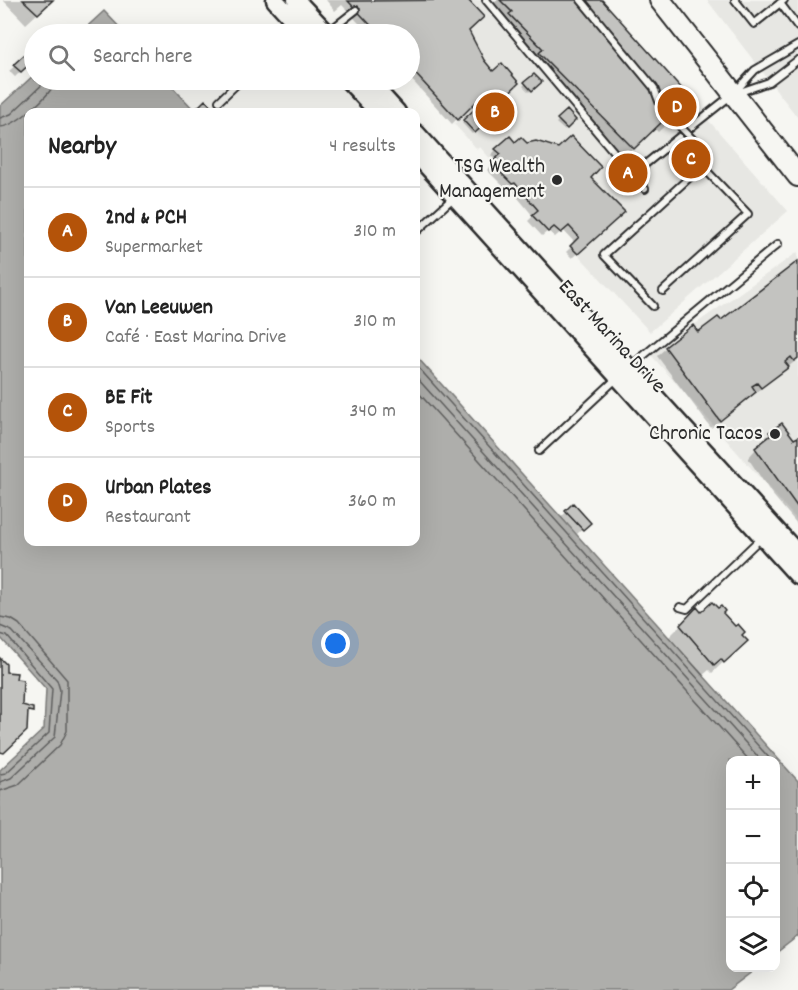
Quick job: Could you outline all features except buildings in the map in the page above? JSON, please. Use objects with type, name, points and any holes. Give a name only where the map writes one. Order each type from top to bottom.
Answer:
[{"type":"highway","points":[[660,0],[798,176]]},
{"type":"main road","points":[[275,0],[297,24]]},
{"type":"main road","points":[[296,0],[318,24]]},
{"type":"main road","points":[[357,90],[374,108]]},
{"type":"main road","points":[[377,90],[393,108]]},
{"type":"main road","name":"East Marina Drive","points":[[420,138],[459,192],[576,334],[624,373],[768,532],[798,576]]},
{"type":"main road","name":"East Marina Drive","points":[[420,158],[459,192]]},
{"type":"main road","name":"East Marina Drive","points":[[768,532],[798,554]]},
{"type":"lane","points":[[486,0],[645,189]]},
{"type":"lane","points":[[581,0],[654,88],[660,104],[699,146]]},
{"type":"lane","points":[[735,0],[754,24],[782,2],[798,27]]},
{"type":"lane","points":[[339,24],[356,10]]},
{"type":"lane","points":[[690,128],[733,94],[755,70],[798,45]]},
{"type":"lane","points":[[733,94],[769,82],[798,60]]},
{"type":"lane","points":[[219,101],[231,90]]},
{"type":"lane","points":[[633,174],[679,138]]},
{"type":"lane","points":[[653,306],[604,255],[702,166],[748,214],[663,291]]},
{"type":"lane","points":[[420,228],[459,192]]},
{"type":"lane","points":[[539,451],[624,373],[778,244]]},
{"type":"lane","points":[[680,607],[687,609],[768,532]]},
{"type":"shaded area","points":[[347,0],[603,0],[788,211],[650,332],[570,246],[579,237],[569,226],[561,233],[554,227],[548,232],[532,215],[538,210],[480,147],[477,149],[454,124],[458,120],[420,79],[420,24],[370,24]]},
{"type":"shaded area","points":[[707,0],[798,0],[798,118]]},
{"type":"shaded area","points":[[798,252],[798,521],[651,355]]},
{"type":"water","points":[[104,11],[116,24],[90,24]]},
{"type":"water","points":[[24,84],[24,90],[175,90],[192,108],[24,108],[24,546],[420,546],[420,360],[776,756],[726,756],[726,972],[752,972],[728,990],[0,990],[0,770],[44,729],[46,689],[0,637],[0,106]]},
{"type":"water","points":[[780,761],[798,781],[798,936],[780,950]]},
{"type":"place","name":"Urban Plates","points":[[677,107]]},
{"type":"place","name":"Van Leeuwen","points":[[495,112]]},
{"type":"place","name":"BE Fit","points":[[691,159]]},
{"type":"place","name":"2nd & PCH","points":[[628,173]]},
{"type":"place","name":"TSG Wealth Management","points":[[557,180]]},
{"type":"place","name":"Chronic Tacos","points":[[775,434]]}]
